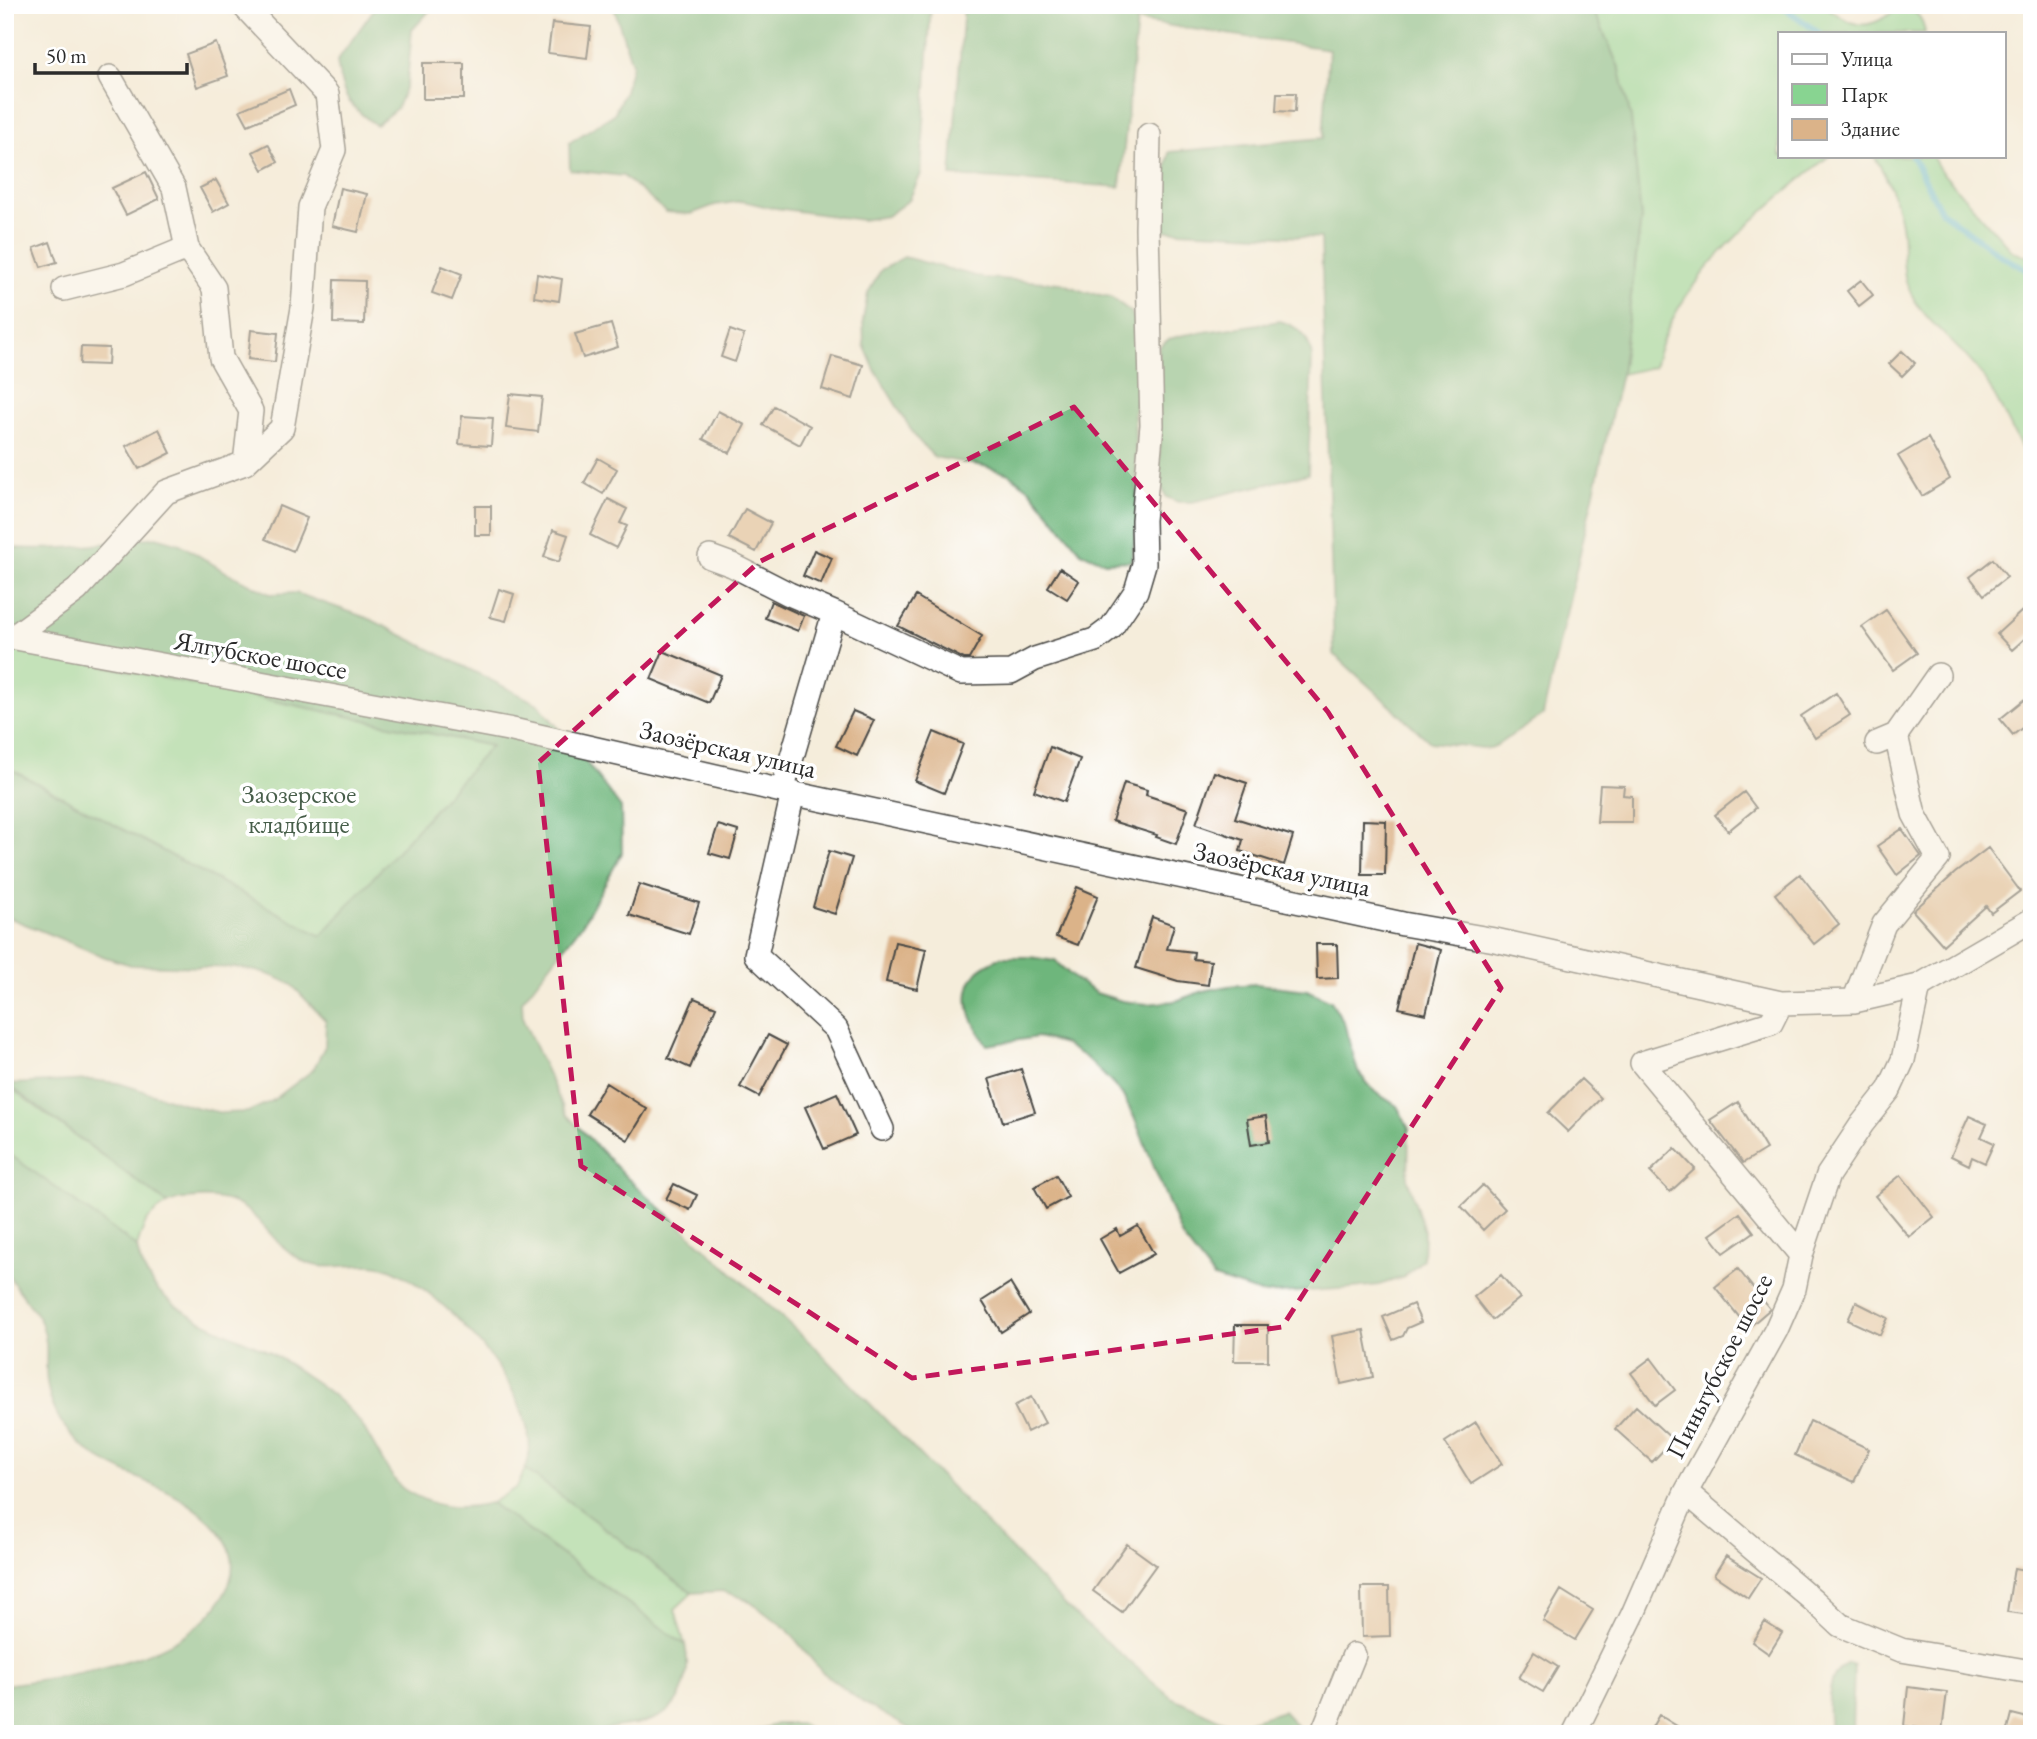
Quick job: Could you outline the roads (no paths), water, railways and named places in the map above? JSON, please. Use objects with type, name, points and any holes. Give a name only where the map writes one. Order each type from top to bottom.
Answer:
[{"type":"street","points":[[8,637],[77,590],[166,492],[245,463],[282,428],[303,308],[310,207],[334,150],[327,94],[243,5]]},
{"type":"street","points":[[110,77],[174,188],[187,248],[214,288],[221,358],[251,411],[245,463]]},
{"type":"street","points":[[709,557],[834,612],[961,673],[1011,673],[1035,659],[1095,640],[1111,628],[1136,591],[1144,564],[1143,520],[1152,425],[1147,229],[1149,135]]},
{"type":"street","points":[[64,289],[124,274],[187,248]]},
{"type":"street","points":[[834,612],[788,792],[756,955],[836,1029],[882,1129]]},
{"type":"street","name":"Ялгубское шоссе","points":[[8,637],[508,729]]},
{"type":"street","points":[[1854,1000],[1884,924],[1938,858],[1914,814],[1886,739],[1938,676]]},
{"type":"street","name":"Заозёрская улица","points":[[508,729],[788,792],[1404,924],[1495,940],[1781,1003],[1854,1000],[1920,986],[2032,920]]},
{"type":"street","name":"Пиньгубское шоссе","points":[[1574,1734],[1633,1614],[1686,1492],[1776,1330],[1794,1289],[1801,1255],[1828,1175],[1862,1124],[1889,1090],[1903,1060],[1920,986]]},
{"type":"street","points":[[1781,1003],[1771,1023],[1642,1063],[1801,1255]]},
{"type":"street","points":[[1686,1492],[1840,1625],[1901,1650],[2032,1672]]},
{"type":"street","points":[[1322,1734],[1354,1655]]},
{"type":"waterway","points":[[1780,5],[1818,32]]},
{"type":"waterway","points":[[1913,158],[1941,211],[2000,255],[2032,273]]},
{"type":"park label","name":"Заозерское кладбище","points":[[299,809]]}]
